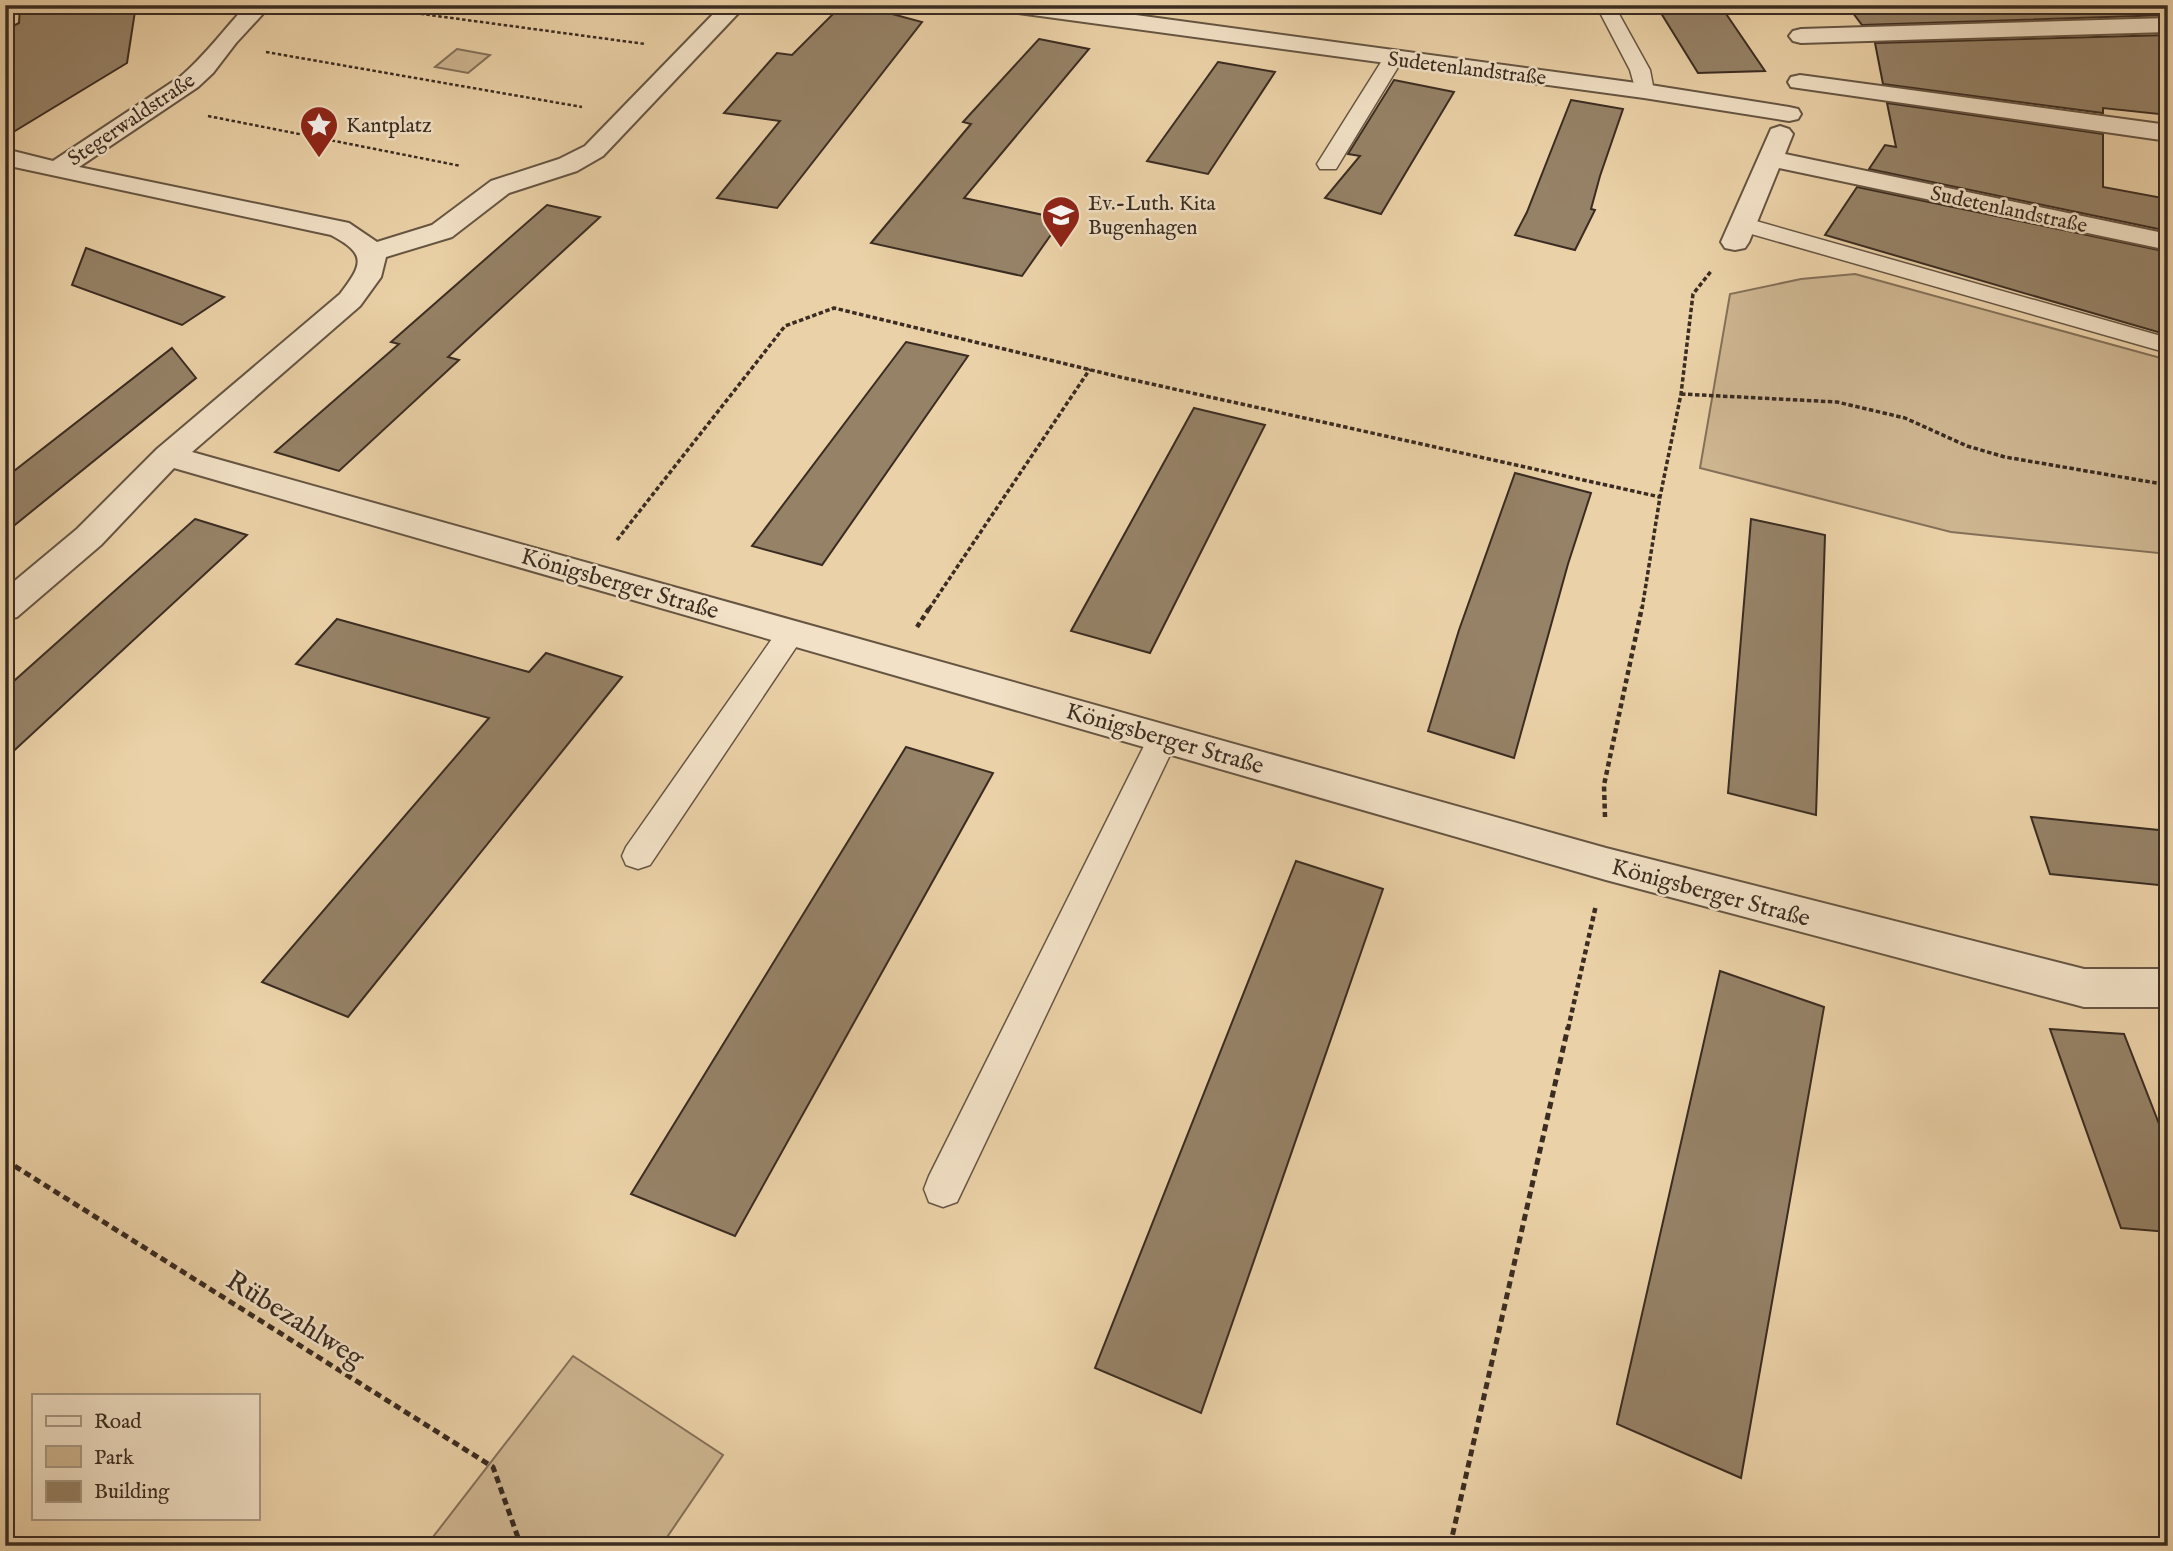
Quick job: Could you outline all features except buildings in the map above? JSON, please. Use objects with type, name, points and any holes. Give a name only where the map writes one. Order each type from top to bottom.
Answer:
[{"type":"street","name":"Stegerwaldstraße","points":[[57,170],[189,82],[214,58],[223,44],[260,5]]},
{"type":"street","name":"Sudetenlandstraße","points":[[1010,5],[1644,91],[1789,114]]},
{"type":"street","points":[[1145,24],[1177,5]]},
{"type":"street","points":[[372,252],[442,231],[500,187],[583,158],[604,143],[730,10]]},
{"type":"street","points":[[1738,233],[1800,82],[1800,26],[2168,25]]},
{"type":"street","points":[[1800,82],[2168,133]]},
{"type":"street","points":[[5,157],[339,229],[359,238],[372,252],[372,270],[350,300],[168,456],[89,537],[5,608]]},
{"type":"street","name":"Sudetenlandstraße","points":[[1769,158],[2168,242]]},
{"type":"street","name":"Königsberger Straße","points":[[168,456],[1605,864],[2084,988],[2168,988]]},
{"type":"lane","points":[[1605,5],[1640,70],[1644,91]]},
{"type":"lane","points":[[1328,164],[1393,59]]},
{"type":"lane","points":[[1738,233],[2168,346]]},
{"type":"lane","points":[[638,856],[791,633]]},
{"type":"lane","points":[[943,1189],[1163,738]]},
{"type":"path","points":[[355,5],[692,50]]},
{"type":"path","points":[[223,44],[631,115]]},
{"type":"path","points":[[203,115],[524,178]]},
{"type":"path","points":[[590,574],[785,326],[834,308],[1090,369],[1660,497]]},
{"type":"path","points":[[894,661],[1090,369]]},
{"type":"path","points":[[1681,394],[1837,402],[1905,418],[1967,446],[2005,457],[2168,485]]},
{"type":"path","name":"Rübezahlweg","points":[[5,1160],[493,1467],[521,1546]]},
{"type":"green space","points":[[457,49],[490,55],[468,73],[435,67]]},
{"type":"green space","points":[[1855,274],[2168,360],[2168,554],[1951,532],[1700,468],[1730,294],[1801,279]]},
{"type":"green space","points":[[573,1356],[723,1455],[661,1546],[426,1546]]},
{"type":"place","name":"Kantplatz","points":[[319,159]]},
{"type":"place","name":"Ev.-Luth. Kita Bugenhagen","points":[[1061,249]]}]
